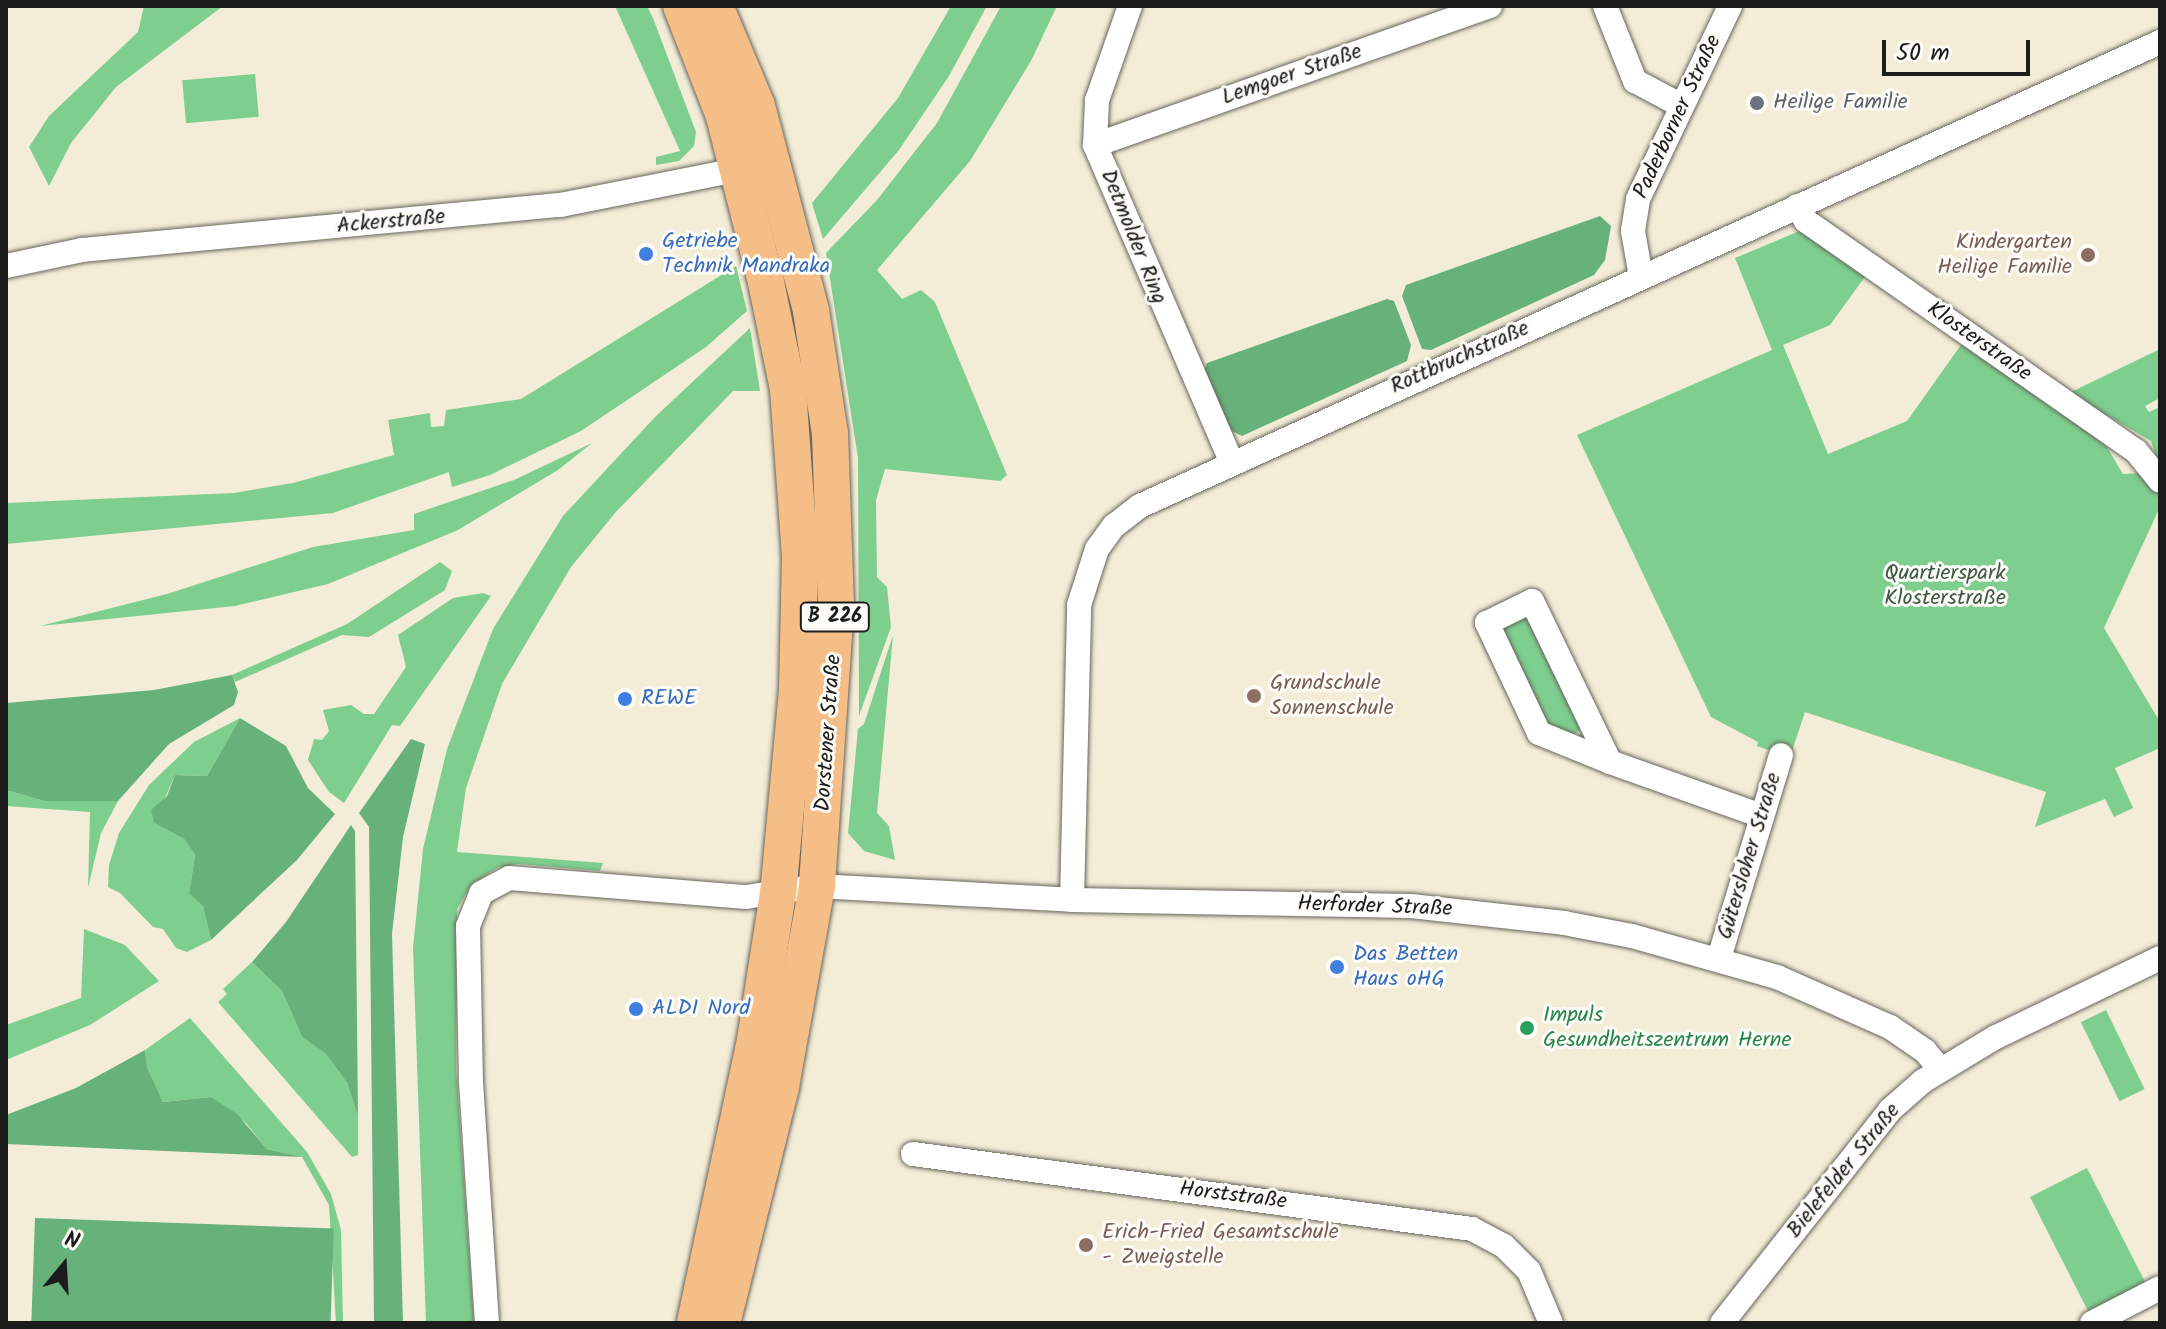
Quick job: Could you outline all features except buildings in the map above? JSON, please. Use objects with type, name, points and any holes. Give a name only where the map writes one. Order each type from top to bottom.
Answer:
[{"type":"main road","name":"Dorstener Straße","points":[[681,6],[724,116],[774,318],[796,454],[800,558],[797,690],[778,893],[755,1040],[695,1323]]},
{"type":"main road","name":"Dorstener Straße","points":[[715,6],[773,160],[806,287],[830,434],[835,562],[832,694],[817,886],[781,1087],[722,1323]]},
{"type":"street","name":"Detmolder Ring","points":[[1130,6],[1097,100],[1095,145],[1231,461]]},
{"type":"street","name":"Lemgoer Straße","points":[[1095,145],[1490,6]]},
{"type":"street","points":[[1605,6],[1635,81],[1682,106]]},
{"type":"street","name":"Paderborner Straße","points":[[1641,277],[1634,252],[1635,211],[1730,6]]},
{"type":"street","name":"Rottbruchstraße","points":[[1072,900],[1076,631],[1089,566],[1114,526],[1140,506],[1231,461],[2160,42]]},
{"type":"street","name":"Ackerstraße","points":[[6,266],[82,250],[561,205],[738,172],[773,160]]},
{"type":"street","name":"Klosterstraße","points":[[1797,206],[1806,221],[2136,451],[2160,481]]},
{"type":"street","points":[[1610,762],[1532,601],[1487,623],[1539,733],[1610,762],[1762,816]]},
{"type":"street","name":"Gütersloher Straße","points":[[1719,958],[1781,755]]},
{"type":"street","points":[[487,1323],[471,1083],[468,926],[481,893],[509,878],[723,896],[778,893]]},
{"type":"street","name":"Herforder Straße","points":[[778,893],[817,886],[1072,900],[1411,906],[1564,923],[1719,958],[1777,977],[1890,1027],[1925,1051],[1940,1069]]},
{"type":"street","name":"Bielefelder Straße","points":[[1722,1323],[1890,1110],[1940,1069],[2160,958]]},
{"type":"street","name":"Horststraße","points":[[913,1154],[1472,1229],[1504,1246],[1523,1264],[1551,1323]]},
{"type":"street","points":[[2092,1323],[2160,1288]]},
{"type":"green space","points":[[144,6],[223,6],[116,87],[71,143],[49,186],[29,147],[49,116],[138,32]]},
{"type":"green space","points":[[615,6],[647,6],[653,18],[696,132],[694,146],[679,161],[656,165],[656,157],[680,151]]},
{"type":"green space","points":[[951,6],[987,6],[949,76],[899,150],[823,239],[812,203],[898,98]]},
{"type":"green space","points":[[1001,6],[1057,6],[1031,61],[970,161],[877,270],[902,299],[921,290],[935,302],[1007,475],[1000,481],[885,469],[876,500],[877,577],[887,587],[891,627],[859,716],[858,458],[826,253],[877,200],[937,123]]},
{"type":"green space","points":[[255,74],[259,117],[186,123],[182,80]]},
{"type":"green space","points":[[1600,216],[1611,226],[1605,260],[1594,275],[1431,350],[1422,349],[1402,296],[1406,285]]},
{"type":"green space","name":"Quartierspark Klosterstraße","points":[[1802,230],[1867,274],[1830,325],[1783,345],[1828,454],[1907,421],[1963,342],[2104,442],[2123,474],[2141,473],[2160,491],[2160,507],[2104,628],[2160,722],[2160,748],[2115,768],[2133,808],[2114,817],[2105,799],[2035,827],[2046,792],[1805,712],[1790,757],[1757,746],[1758,742],[1711,717],[1577,435],[1772,350],[1735,258]]},
{"type":"green space","points":[[736,266],[747,311],[706,347],[581,431],[490,475],[452,487],[449,472],[333,513],[6,544],[6,503],[234,493],[293,483],[394,455],[388,420],[430,413],[431,427],[444,426],[446,410],[521,399]]},
{"type":"green space","points":[[1387,299],[1394,301],[1411,345],[1407,361],[1242,436],[1230,430],[1204,371],[1207,363]]},
{"type":"green space","points":[[750,328],[760,391],[733,391],[615,513],[571,567],[502,684],[466,788],[457,852],[603,863],[600,871],[518,864],[497,868],[472,884],[457,909],[456,1068],[474,1323],[426,1323],[413,948],[423,849],[447,749],[493,629],[563,516],[655,417]]},
{"type":"green space","points":[[2160,349],[2160,398],[2145,406],[2149,412],[2160,407],[2160,470],[2151,441],[2069,393]]},
{"type":"green space","points":[[592,443],[558,470],[458,530],[328,584],[235,606],[40,626],[167,594],[313,547],[414,530],[414,514],[514,480]]},
{"type":"green space","points":[[440,562],[452,571],[445,590],[369,637],[342,635],[235,682],[232,675],[347,624]]},
{"type":"green space","points":[[483,593],[491,596],[400,726],[392,725],[344,803],[329,792],[308,760],[314,739],[322,740],[329,731],[323,710],[351,705],[364,714],[374,714],[406,667],[398,635],[453,598]]},
{"type":"green space","points":[[1529,616],[1582,729],[1569,737],[1551,734],[1500,633],[1508,617]]},
{"type":"green space","points":[[893,635],[877,813],[889,826],[895,860],[864,851],[848,833],[858,729],[864,724]]},
{"type":"green space","points":[[232,675],[238,692],[234,705],[169,744],[118,801],[44,801],[6,790],[6,703],[154,690]]},
{"type":"green space","points":[[240,718],[207,776],[175,775],[154,823],[184,839],[195,855],[189,894],[203,906],[211,940],[187,952],[176,948],[163,929],[153,927],[120,893],[108,887],[109,865],[119,833],[149,785],[194,742]]},
{"type":"green space","points":[[240,718],[286,746],[308,788],[335,814],[297,860],[211,940],[203,906],[189,894],[195,855],[184,839],[154,823],[151,810],[167,796],[175,775],[207,776]]},
{"type":"green space","points":[[411,739],[425,744],[403,837],[392,934],[403,1323],[374,1323],[369,827],[359,813]]},
{"type":"green space","points":[[6,790],[44,801],[118,801],[101,833],[88,888],[90,812],[6,806]]},
{"type":"green space","points":[[351,825],[355,831],[358,1116],[347,1083],[326,1054],[302,1037],[282,991],[252,962],[286,922]]},
{"type":"green space","points":[[84,929],[125,945],[159,981],[90,1025],[6,1060],[6,1025],[81,998]]},
{"type":"green space","points":[[252,962],[282,991],[302,1037],[326,1054],[347,1083],[358,1116],[358,1155],[352,1157],[218,1002],[227,994],[223,989]]},
{"type":"green space","points":[[2106,1010],[2145,1089],[2119,1101],[2081,1022]]},
{"type":"green space","points":[[190,1018],[307,1152],[331,1194],[341,1230],[343,1323],[336,1323],[329,1205],[302,1157],[267,1149],[246,1123],[211,1097],[163,1102],[147,1067],[145,1050]]},
{"type":"green space","points":[[145,1050],[147,1067],[163,1102],[211,1097],[237,1114],[267,1149],[302,1157],[6,1144],[6,1115],[76,1088]]},
{"type":"green space","points":[[2087,1168],[2146,1285],[2089,1314],[2030,1197]]},
{"type":"green space","points":[[35,1218],[334,1228],[331,1323],[31,1323]]},
{"type":"place","name":"Heilige Familie","points":[[1757,103]]},
{"type":"place","name":"Getriebe Technik Mandraka","points":[[646,254]]},
{"type":"place","name":"Kindergarten Heilige Familie","points":[[2088,255]]},
{"type":"place","name":"Grundschule Sonnenschule","points":[[1254,696]]},
{"type":"place","name":"REWE","points":[[625,699]]},
{"type":"place","name":"Das Betten Haus oHG","points":[[1337,967]]},
{"type":"place","name":"ALDI Nord","points":[[636,1009]]},
{"type":"place","name":"Impuls Gesundheitszentrum Herne","points":[[1527,1028]]},
{"type":"place","name":"Erich-Fried Gesamtschule - Zweigstelle","points":[[1086,1245]]}]
